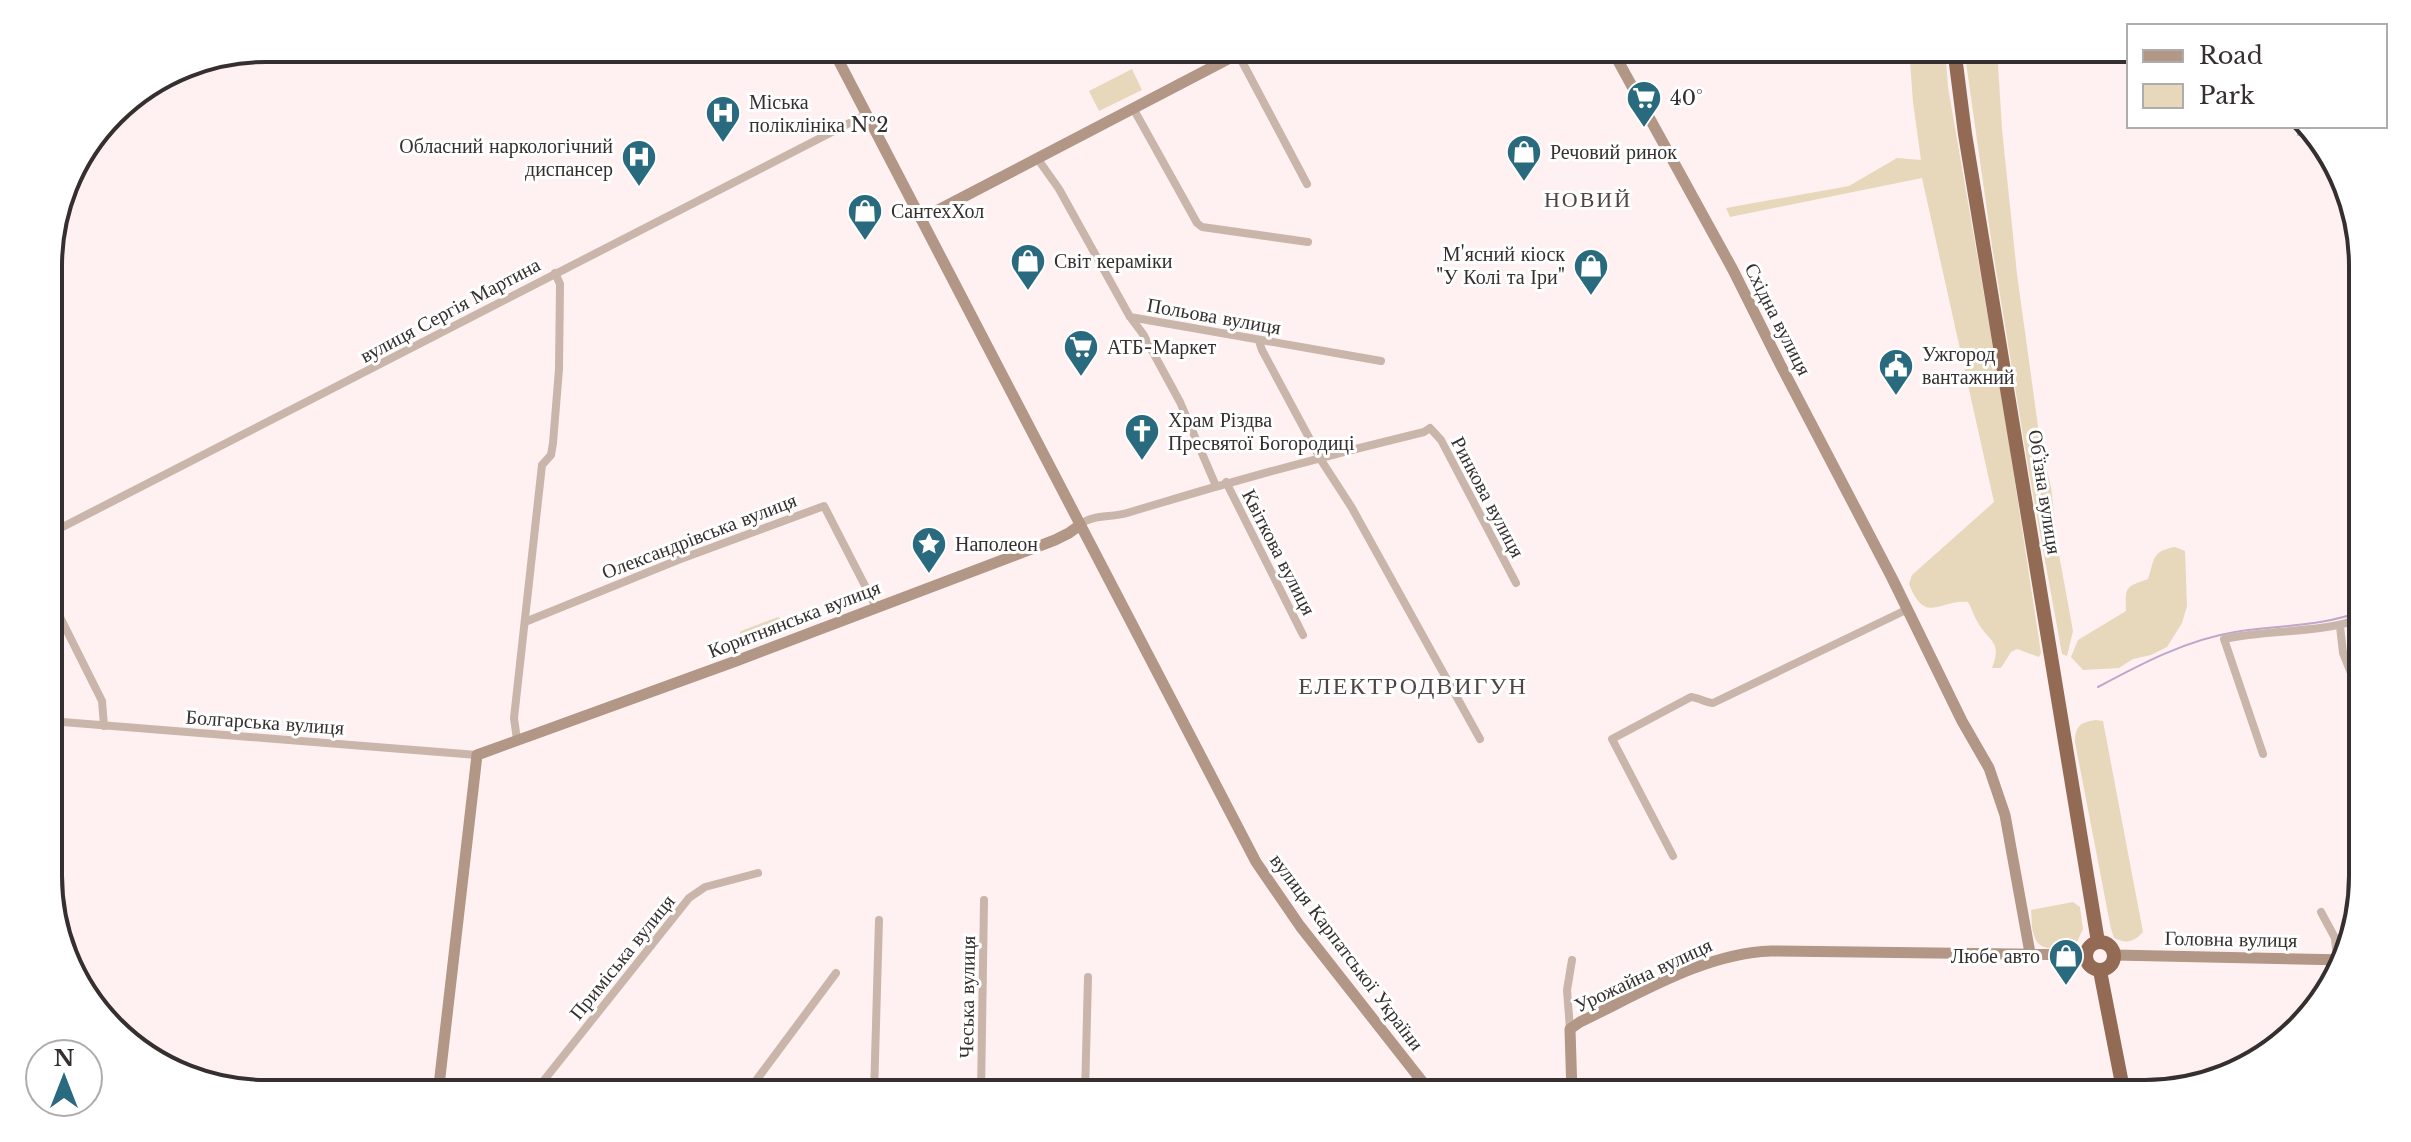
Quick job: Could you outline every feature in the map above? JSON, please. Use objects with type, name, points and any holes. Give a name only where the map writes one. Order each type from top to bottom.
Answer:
[{"type":"highway","name":"Обʼїзна вулиця","points":[[1956,62],[2098,942]]},
{"type":"highway","points":[[2098,942],[2107,943],[2115,955],[2109,968],[2100,971],[2088,964],[2086,955],[2090,946],[2098,942]]},
{"type":"highway","points":[[2100,971],[2121,1080]]},
{"type":"street","points":[[839,62],[921,219],[1223,62]]},
{"type":"street","points":[[1249,62],[1307,184]]},
{"type":"street","name":"Східна вулиця","points":[[1619,62],[1733,270],[1989,768],[2005,815],[2030,953]]},
{"type":"street","points":[[1133,108],[1202,227],[1308,242]]},
{"type":"street","name":"вулиця Сергія Мартина","points":[[62,527],[867,114]]},
{"type":"street","name":"Польова вулиця","points":[[1037,158],[1059,189],[1130,317],[1381,361]]},
{"type":"street","name":"вулиця Карпатської України","points":[[921,219],[1231,817],[1272,889],[1421,1080]]},
{"type":"street","points":[[517,740],[514,718],[542,465],[551,455],[555,417],[560,284],[555,273]]},
{"type":"street","points":[[1130,317],[1143,334],[1180,402],[1216,486]]},
{"type":"street","points":[[1259,341],[1319,457],[1352,508],[1480,739]]},
{"type":"street","name":"Ринкова вулиця","points":[[1319,457],[1430,428],[1441,440],[1516,583]]},
{"type":"street","points":[[1080,525],[1086,519],[1119,516],[1319,457]]},
{"type":"street","name":"Квіткова вулиця","points":[[1226,482],[1303,635]]},
{"type":"street","name":"Олександрівська вулиця","points":[[525,622],[678,560],[824,506],[876,607]]},
{"type":"street","name":"Коритнянська вулиця","points":[[477,755],[1055,540],[1080,525]]},
{"type":"street","points":[[1673,856],[1612,739],[1691,697],[1713,703],[1908,609]]},
{"type":"street","points":[[62,621],[102,701],[104,726]]},
{"type":"street","points":[[2263,754],[2224,639],[2251,633],[2349,623]]},
{"type":"street","points":[[2340,626],[2349,670]]},
{"type":"street","name":"Болгарська вулиця","points":[[62,722],[477,755]]},
{"type":"street","points":[[443,1080],[452,965],[477,755]]},
{"type":"street","name":"Приміська вулиця","points":[[544,1080],[689,898],[705,887],[758,873]]},
{"type":"street","name":"Чеська вулиця","points":[[981,1080],[984,900]]},
{"type":"street","points":[[2321,912],[2337,944]]},
{"type":"street","points":[[874,1080],[879,920]]},
{"type":"street","name":"Урожайна вулиця","points":[[1570,1029],[1689,970],[1732,954],[1771,951],[2030,953]]},
{"type":"street","points":[[2030,953],[2086,955]]},
{"type":"street","name":"Головна вулиця","points":[[2115,955],[2331,960]]},
{"type":"street","name":"Урожайна вулиця","points":[[1572,960],[1567,990],[1572,1080]]},
{"type":"street","points":[[756,1080],[836,973]]},
{"type":"street","points":[[1085,1080],[1088,977]]},
{"type":"green space","points":[[1910,62],[1946,62],[2041,653],[2039,657],[2017,649],[2011,652],[2001,668],[1992,668],[1995,646],[1981,628],[1968,602],[1927,607],[1915,597],[1909,584],[1912,575],[1994,502],[1922,178],[1730,217],[1726,208],[1849,186],[1897,158],[1921,160]]},
{"type":"green space","points":[[1966,62],[1998,64],[2017,274],[2041,448],[2051,487],[2058,549],[2073,631],[2067,656],[2062,654],[1992,246]]},
{"type":"green space","points":[[1132,69],[1142,90],[1099,111],[1089,91]]},
{"type":"green space","points":[[2175,547],[2185,551],[2187,606],[2182,623],[2167,647],[2133,659],[2119,668],[2083,670],[2071,657],[2078,640],[2126,611],[2128,589],[2148,579],[2158,553]]},
{"type":"green space","points":[[778,617],[785,620],[788,626],[785,633],[749,646],[741,645],[738,637],[741,631]]},
{"type":"green space","points":[[2096,720],[2103,721],[2143,932],[2130,941],[2114,938],[2111,929],[2075,742],[2080,726]]},
{"type":"green space","points":[[2073,902],[2080,907],[2083,929],[2077,942],[2054,949],[2038,943],[2033,932],[2031,910]]},
{"type":"waterway","points":[[2098,687],[2147,662],[2199,641],[2235,632],[2299,625],[2349,615]]},
{"type":"place","name":"40°","points":[[1644,129]]},
{"type":"place","name":"Міська поліклініка №2","points":[[723,144]]},
{"type":"place","name":"Речовий ринок","points":[[1524,183]]},
{"type":"place","name":"Обласний наркологічний диспансер","points":[[639,188]]},
{"type":"place","name":"СантехХол","points":[[865,242]]},
{"type":"place","name":"Світ кераміки","points":[[1028,292]]},
{"type":"place","name":"М'ясний кіоск \"У Колі та Іри\"","points":[[1591,297]]},
{"type":"place","name":"АТБ-Маркет","points":[[1081,378]]},
{"type":"place","name":"Ужгород вантажний","points":[[1896,397]]},
{"type":"place","name":"Храм Різдва Пресвятої Богородиці","points":[[1142,462]]},
{"type":"place","name":"Наполеон","points":[[929,575]]},
{"type":"place","name":"Любе авто","points":[[2066,987]]},
{"type":"district","name":"НОВИЙ","points":[[1588,199]]},
{"type":"district","name":"ЕЛЕКТРОДВИГУН","points":[[1413,685]]}]
